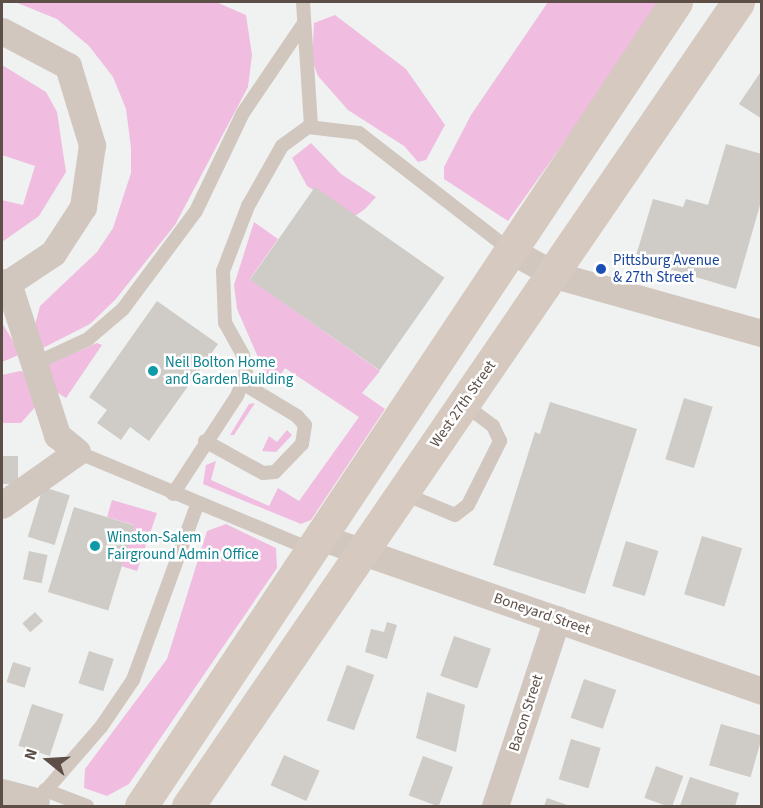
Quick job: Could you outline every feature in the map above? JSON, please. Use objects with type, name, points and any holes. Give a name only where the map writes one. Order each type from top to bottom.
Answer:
[{"type":"street","points":[[141,807],[319,544],[510,250],[676,2]]},
{"type":"street","name":"West 27th Street","points":[[188,807],[357,552],[555,275],[738,2]]},
{"type":"street","points":[[2,31],[68,66],[92,145],[83,207],[53,254],[5,283],[57,435],[77,452],[2,505]]},
{"type":"street","points":[[510,250],[555,275],[762,333]]},
{"type":"street","name":"Boneyard Street","points":[[319,544],[357,552],[762,691]]},
{"type":"street","name":"Bacon Street","points":[[495,807],[557,619]]},
{"type":"street","points":[[2,792],[38,799]]},
{"type":"lane","points":[[303,2],[302,26],[311,127]]},
{"type":"lane","points":[[34,364],[88,339],[123,309],[196,210],[243,114],[302,26]]},
{"type":"lane","points":[[172,494],[242,383],[243,355],[225,323],[223,271],[248,206],[282,146],[311,127],[359,133],[510,250]]},
{"type":"lane","points":[[205,441],[263,472],[275,472],[302,444],[305,425],[297,416],[242,383]]},
{"type":"lane","points":[[400,492],[455,515],[468,505],[500,441],[493,426],[464,403]]},
{"type":"lane","points":[[77,452],[197,505],[319,544]]},
{"type":"lane","points":[[38,799],[101,727],[133,680],[197,505]]},
{"type":"lane","points":[[38,799],[87,807]]},
{"type":"shaded area","points":[[15,2],[216,2],[246,15],[252,55],[248,87],[175,225],[115,300],[90,324],[39,350],[35,325],[40,306],[97,252],[113,228],[131,173],[131,148],[126,109],[113,77],[89,46],[57,19]]},
{"type":"shaded area","points":[[548,2],[664,2],[508,221],[444,179],[444,167],[471,115]]},
{"type":"shaded area","points":[[335,15],[406,69],[445,125],[426,160],[418,162],[404,146],[348,110],[318,76],[312,60],[314,23]]},
{"type":"shaded area","points":[[2,65],[46,92],[57,112],[66,172],[39,216],[2,242],[2,200],[23,205],[35,166],[2,155]]},
{"type":"shaded area","points":[[311,143],[341,174],[376,197],[365,209],[355,216],[307,186],[292,158]]},
{"type":"shaded area","points":[[254,222],[278,239],[250,279],[380,371],[362,393],[385,409],[311,520],[301,524],[203,484],[206,465],[216,461],[211,480],[269,506],[278,488],[299,501],[359,417],[285,368],[277,380],[267,378],[237,309],[234,285]]},
{"type":"shaded area","points":[[2,323],[21,354],[2,362]]},
{"type":"shaded area","points":[[97,343],[102,345],[66,398],[53,390],[44,366]]},
{"type":"shaded area","points":[[20,371],[27,373],[36,406],[21,423],[2,423],[2,375]]},
{"type":"shaded area","points":[[255,403],[234,435],[230,435],[249,404]]},
{"type":"shaded area","points":[[287,430],[292,435],[276,452],[262,451],[269,436],[277,442]]},
{"type":"shaded area","points":[[112,500],[157,513],[137,571],[121,566],[134,525],[107,517]]},
{"type":"shaded area","points":[[226,524],[276,548],[277,568],[129,784],[107,796],[84,788],[85,769],[167,659],[207,531]]},
{"type":"building","points":[[762,70],[762,119],[739,104]]},
{"type":"building","points":[[726,144],[762,154],[762,198],[736,289],[635,259],[653,199],[683,207],[686,199],[708,205]]},
{"type":"building","points":[[315,187],[444,278],[380,370],[250,280]]},
{"type":"building","name":"Neil Bolton Home and Garden Building","points":[[157,301],[218,344],[149,441],[130,427],[121,440],[97,423],[107,410],[89,397]]},
{"type":"building","points":[[684,398],[713,407],[694,468],[665,459]]},
{"type":"building","points":[[550,402],[637,429],[585,594],[493,565],[535,432],[540,434]]},
{"type":"building","points":[[2,456],[18,456],[18,484],[2,484]]},
{"type":"building","points":[[43,487],[70,495],[55,545],[28,537]]},
{"type":"building","name":"Winston-Salem Fairground Admin Office","points":[[74,507],[134,525],[108,611],[48,592]]},
{"type":"building","points":[[702,536],[742,548],[724,607],[684,594]]},
{"type":"building","points":[[626,541],[659,551],[645,596],[612,586]]},
{"type":"building","points":[[29,551],[48,555],[42,583],[23,579]]},
{"type":"building","points":[[35,612],[43,621],[30,632],[22,623]]},
{"type":"building","points":[[387,622],[397,625],[387,659],[365,652],[371,629],[384,632]]},
{"type":"building","points":[[454,636],[491,649],[477,688],[440,676]]},
{"type":"building","points":[[89,651],[114,659],[103,691],[78,683]]},
{"type":"building","points":[[13,662],[31,668],[25,688],[7,682]]},
{"type":"building","points":[[347,665],[374,675],[354,730],[327,720]]},
{"type":"building","points":[[584,679],[616,690],[603,729],[571,718]]},
{"type":"building","points":[[427,692],[465,705],[456,752],[416,738]]},
{"type":"building","points":[[32,704],[63,714],[50,756],[18,746]]},
{"type":"building","points":[[721,724],[762,736],[750,777],[709,765]]},
{"type":"building","points":[[571,739],[601,748],[588,788],[559,779]]},
{"type":"building","points":[[284,755],[320,771],[306,801],[271,785]]},
{"type":"building","points":[[423,756],[453,767],[439,806],[409,795]]},
{"type":"building","points":[[656,766],[683,776],[672,806],[644,798]]},
{"type":"building","points":[[690,777],[739,793],[735,806],[680,806]]},
{"type":"building","points":[[547,798],[570,806],[544,806]]},
{"type":"place","name":"Pittsburg Avenue & 27th Street","points":[[601,269]]},
{"type":"place","name":"Neil Bolton Home and Garden Building","points":[[153,371]]},
{"type":"place","name":"Winston-Salem Fairground Admin Office","points":[[95,546]]}]
